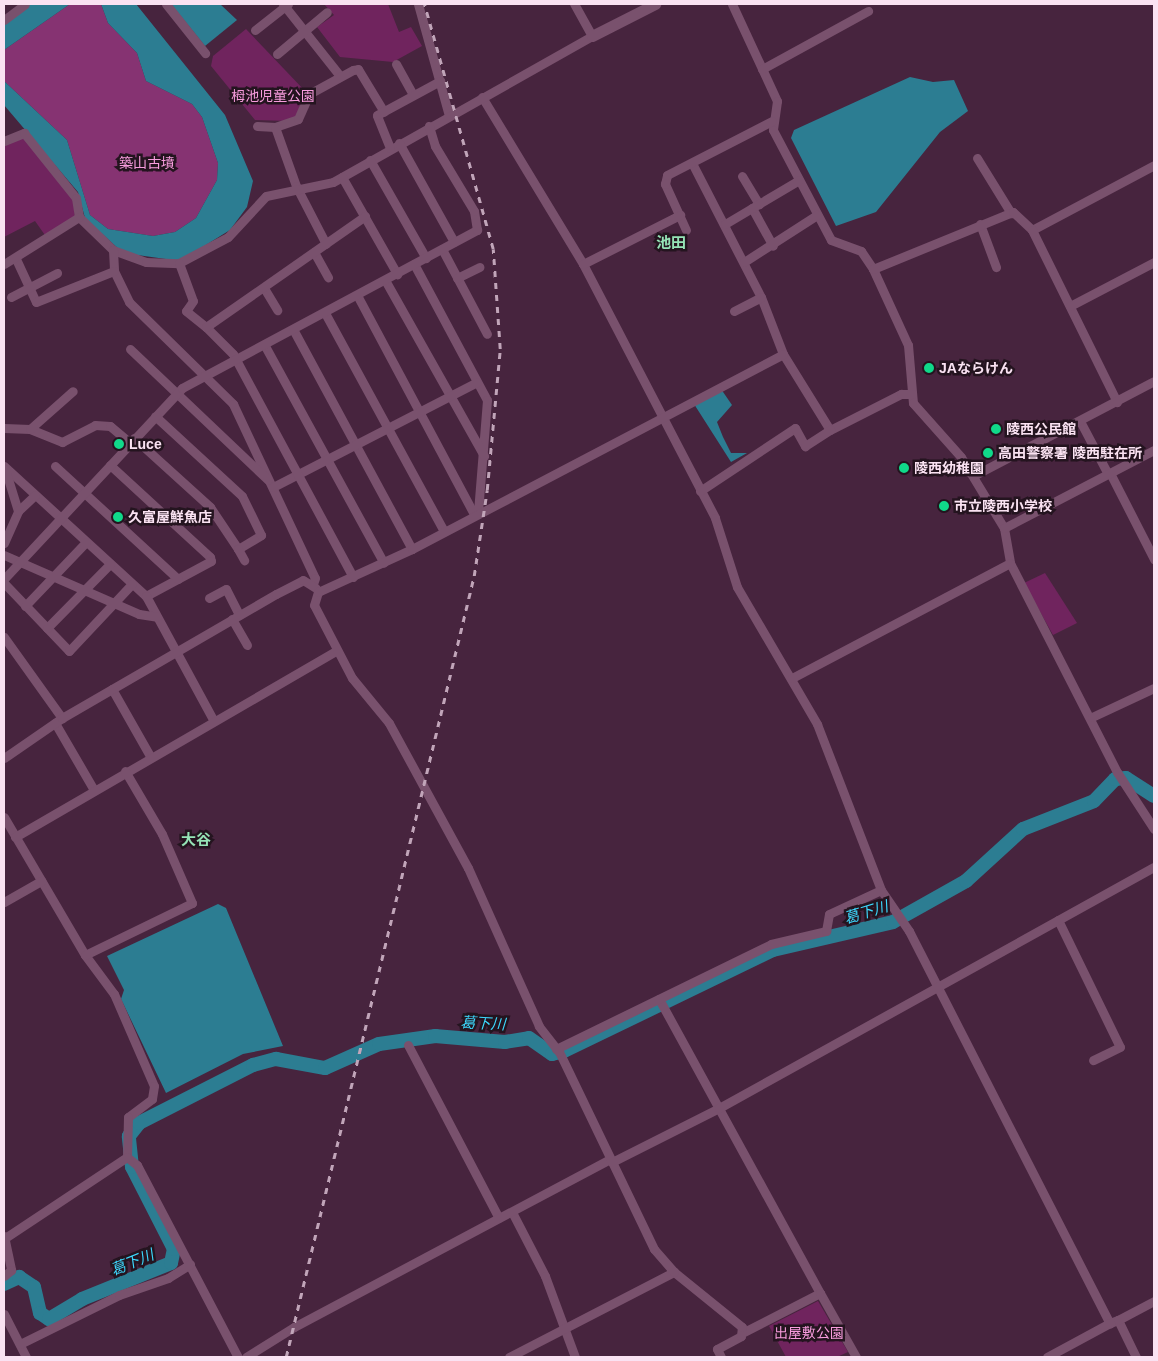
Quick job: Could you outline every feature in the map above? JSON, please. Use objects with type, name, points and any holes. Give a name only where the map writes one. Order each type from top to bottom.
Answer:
[{"type":"street","points":[[4,20],[25,4]]},
{"type":"street","points":[[166,4],[205,53]]},
{"type":"street","points":[[255,30],[286,4],[304,31],[340,76]]},
{"type":"street","points":[[418,4],[449,116]]},
{"type":"street","points":[[574,4],[592,36]]},
{"type":"street","points":[[5,138],[24,133],[76,198],[79,217],[112,250],[146,262],[180,263],[228,237],[266,196],[296,186],[342,177],[398,143],[592,36],[655,4]]},
{"type":"street","points":[[732,4],[777,102],[772,121],[799,180],[831,240],[861,251],[873,269],[908,345],[912,394],[919,414],[973,476],[1004,528],[1010,563],[1092,717],[1117,772],[1154,829]]},
{"type":"street","points":[[762,68],[868,11]]},
{"type":"street","points":[[277,54],[327,12]]},
{"type":"street","points":[[396,64],[413,95]]},
{"type":"street","points":[[257,126],[276,127],[298,119],[309,94],[340,76],[358,69],[384,112]]},
{"type":"street","points":[[390,148],[376,120],[384,112],[440,81]]},
{"type":"street","points":[[482,97],[583,264],[660,417],[700,491],[726,546],[737,587],[792,678],[817,724],[880,890],[901,917],[909,931],[1114,1321],[1136,1357]]},
{"type":"street","points":[[686,230],[665,184],[667,176],[772,121]]},
{"type":"street","points":[[4,578],[21,563],[84,492],[178,393],[477,230],[474,210],[435,146],[429,126]]},
{"type":"street","points":[[276,127],[296,186],[326,244]]},
{"type":"street","points":[[398,143],[454,242]]},
{"type":"street","points":[[977,158],[1011,213],[1032,230],[1116,402]]},
{"type":"street","points":[[370,160],[426,258]]},
{"type":"street","points":[[692,163],[761,297],[783,354],[830,430]]},
{"type":"street","points":[[1032,230],[1154,167]]},
{"type":"street","points":[[742,176],[773,246]]},
{"type":"street","points":[[342,177],[397,274]]},
{"type":"street","points":[[725,224],[799,180]]},
{"type":"street","points":[[873,269],[1011,213]]},
{"type":"street","points":[[583,264],[680,215]]},
{"type":"street","points":[[744,262],[773,246],[817,215]]},
{"type":"street","points":[[206,327],[365,216]]},
{"type":"street","points":[[4,264],[16,259],[79,217]]},
{"type":"street","points":[[980,224],[996,267]]},
{"type":"street","points":[[442,249],[487,334]]},
{"type":"street","points":[[112,250],[114,271],[129,302],[207,376],[232,404],[315,578],[314,605],[317,618],[352,678],[389,723],[468,868],[538,1026],[556,1049],[654,1248],[674,1272],[744,1332]]},
{"type":"street","points":[[314,252],[328,277]]},
{"type":"street","points":[[16,259],[36,302],[114,271]]},
{"type":"street","points":[[1070,306],[1154,262]]},
{"type":"street","points":[[180,263],[192,301],[186,311],[206,327],[237,361],[353,577]]},
{"type":"street","points":[[414,264],[487,400],[484,456],[476,513]]},
{"type":"street","points":[[457,278],[480,267]]},
{"type":"street","points":[[11,297],[57,273]]},
{"type":"street","points":[[385,280],[484,456]]},
{"type":"street","points":[[264,288],[277,310]]},
{"type":"street","points":[[357,295],[476,513]]},
{"type":"street","points":[[734,311],[761,297]]},
{"type":"street","points":[[325,313],[444,531]]},
{"type":"street","points":[[294,331],[412,549]]},
{"type":"street","points":[[265,346],[384,563]]},
{"type":"street","points":[[130,349],[271,483]]},
{"type":"street","points":[[4,758],[59,720],[303,580],[316,588],[353,577],[384,563],[476,513],[783,354]]},
{"type":"street","points":[[973,476],[1154,381]]},
{"type":"street","points":[[271,483],[298,474],[449,394],[477,382]]},
{"type":"street","points":[[30,429],[73,391]]},
{"type":"street","points":[[700,491],[795,428],[805,446],[830,430],[900,394],[912,394]]},
{"type":"street","points":[[155,416],[242,496],[262,530],[238,549]]},
{"type":"street","points":[[1080,421],[1154,559]]},
{"type":"street","points":[[4,428],[30,429],[62,442],[95,425],[110,426],[132,441],[210,507],[244,560]]},
{"type":"street","points":[[1004,528],[1154,450]]},
{"type":"street","points":[[110,465],[210,557],[211,561],[146,596]]},
{"type":"street","points":[[4,466],[6,479],[18,511]]},
{"type":"street","points":[[4,466],[146,596],[214,721]]},
{"type":"street","points":[[55,466],[178,579]]},
{"type":"street","points":[[4,542],[18,511],[35,494]]},
{"type":"street","points":[[26,606],[86,542]]},
{"type":"street","points":[[4,555],[114,604],[156,616]]},
{"type":"street","points":[[792,678],[1010,563]]},
{"type":"street","points":[[47,628],[110,564]]},
{"type":"street","points":[[4,582],[69,651],[132,584]]},
{"type":"street","points":[[209,598],[226,589],[246,645]]},
{"type":"street","points":[[4,637],[59,720],[94,790]]},
{"type":"street","points":[[15,838],[150,756],[337,650]]},
{"type":"street","points":[[1092,717],[1154,688]]},
{"type":"street","points":[[112,689],[150,756]]},
{"type":"street","points":[[85,955],[192,903],[162,834],[125,771]]},
{"type":"street","points":[[4,817],[85,955],[114,994],[154,1086],[152,1099],[128,1117],[128,1158]]},
{"type":"street","points":[[246,1357],[499,1218],[611,1160],[719,1108],[938,985],[1154,868]]},
{"type":"street","points":[[4,902],[40,880]]},
{"type":"street","points":[[556,1049],[771,944],[826,931],[829,914],[880,890]]},
{"type":"street","points":[[1058,920],[1120,1046],[1093,1060]]},
{"type":"street","points":[[659,999],[856,1357]]},
{"type":"street","points":[[408,1045],[499,1218]]},
{"type":"street","points":[[4,1276],[11,1270],[4,1237],[128,1158]]},
{"type":"street","points":[[128,1158],[137,1165],[238,1357]]},
{"type":"street","points":[[512,1212],[544,1276],[562,1330],[575,1357]]},
{"type":"street","points":[[20,1344],[119,1295],[168,1278],[190,1264]]},
{"type":"street","points":[[509,1357],[674,1272]]},
{"type":"street","points":[[721,1357],[716,1350],[744,1332],[820,1293]]},
{"type":"street","points":[[1047,1357],[1154,1301]]},
{"type":"street","points":[[4,1314],[26,1357]]},
{"type":"green space","name":"築山古墳","points":[[70,4],[101,4],[108,23],[137,53],[146,81],[192,104],[202,117],[218,163],[217,180],[196,218],[175,232],[153,236],[108,229],[90,215],[67,140],[4,81],[4,50]]},
{"type":"green space","points":[[324,4],[388,4],[399,32],[411,27],[422,46],[393,62],[340,57],[317,27],[334,15]]},
{"type":"green space","name":"栂池児童公園","points":[[246,29],[306,92],[298,115],[289,121],[255,120],[211,66],[213,56]]},
{"type":"green space","points":[[22,134],[73,196],[75,216],[47,238],[35,221],[4,237],[4,145]]},
{"type":"green space","points":[[1045,573],[1077,623],[1053,635],[1024,583]]},
{"type":"green space","name":"出屋敷公園","points":[[818,1301],[848,1352],[837,1357],[786,1357],[769,1326]]},
{"type":"water","points":[[29,4],[70,4],[4,50],[4,24]]},
{"type":"water","points":[[101,4],[136,4],[225,115],[253,181],[247,207],[230,230],[180,261],[123,253],[85,218],[78,192],[4,105],[4,81],[67,140],[90,215],[108,229],[153,236],[175,232],[196,218],[217,180],[218,163],[202,117],[192,104],[146,81],[137,53],[108,23]]},
{"type":"water","points":[[171,4],[220,4],[237,20],[205,46]]},
{"type":"water","points":[[910,77],[933,82],[954,80],[968,111],[940,132],[876,212],[836,226],[791,138],[794,130]]},
{"type":"water","points":[[721,389],[732,405],[717,422],[723,437],[731,453],[747,453],[731,462],[694,404]]},
{"type":"water","points":[[218,904],[226,908],[283,1046],[243,1054],[166,1093],[121,999],[124,990],[107,956]]},
{"type":"waterway","name":"葛下川","points":[[4,1284],[19,1277],[34,1287],[40,1313],[49,1319],[82,1299],[171,1263],[174,1249],[132,1167],[129,1136],[139,1123],[253,1065],[276,1059],[325,1068],[379,1044],[435,1036],[505,1042],[529,1038],[552,1054],[564,1051],[773,950],[893,922],[966,881],[1023,829],[1094,801],[1115,779],[1126,778],[1154,796]]},
{"type":"railway","points":[[286,1357],[474,576],[487,490],[500,349],[493,249],[424,4]]},
{"type":"place","name":"JAならけん","points":[[929,368]]},
{"type":"place","name":"陵西公民館","points":[[996,429]]},
{"type":"place","name":"Luce","points":[[119,444]]},
{"type":"place","name":"高田警察署 陵西駐在所","points":[[988,453]]},
{"type":"place","name":"陵西幼稚園","points":[[904,468]]},
{"type":"place","name":"市立陵西小学校","points":[[944,506]]},
{"type":"place","name":"久富屋鮮魚店","points":[[118,517]]},
{"type":"district","name":"池田","points":[[671,243]]},
{"type":"district","name":"大谷","points":[[196,840]]}]
